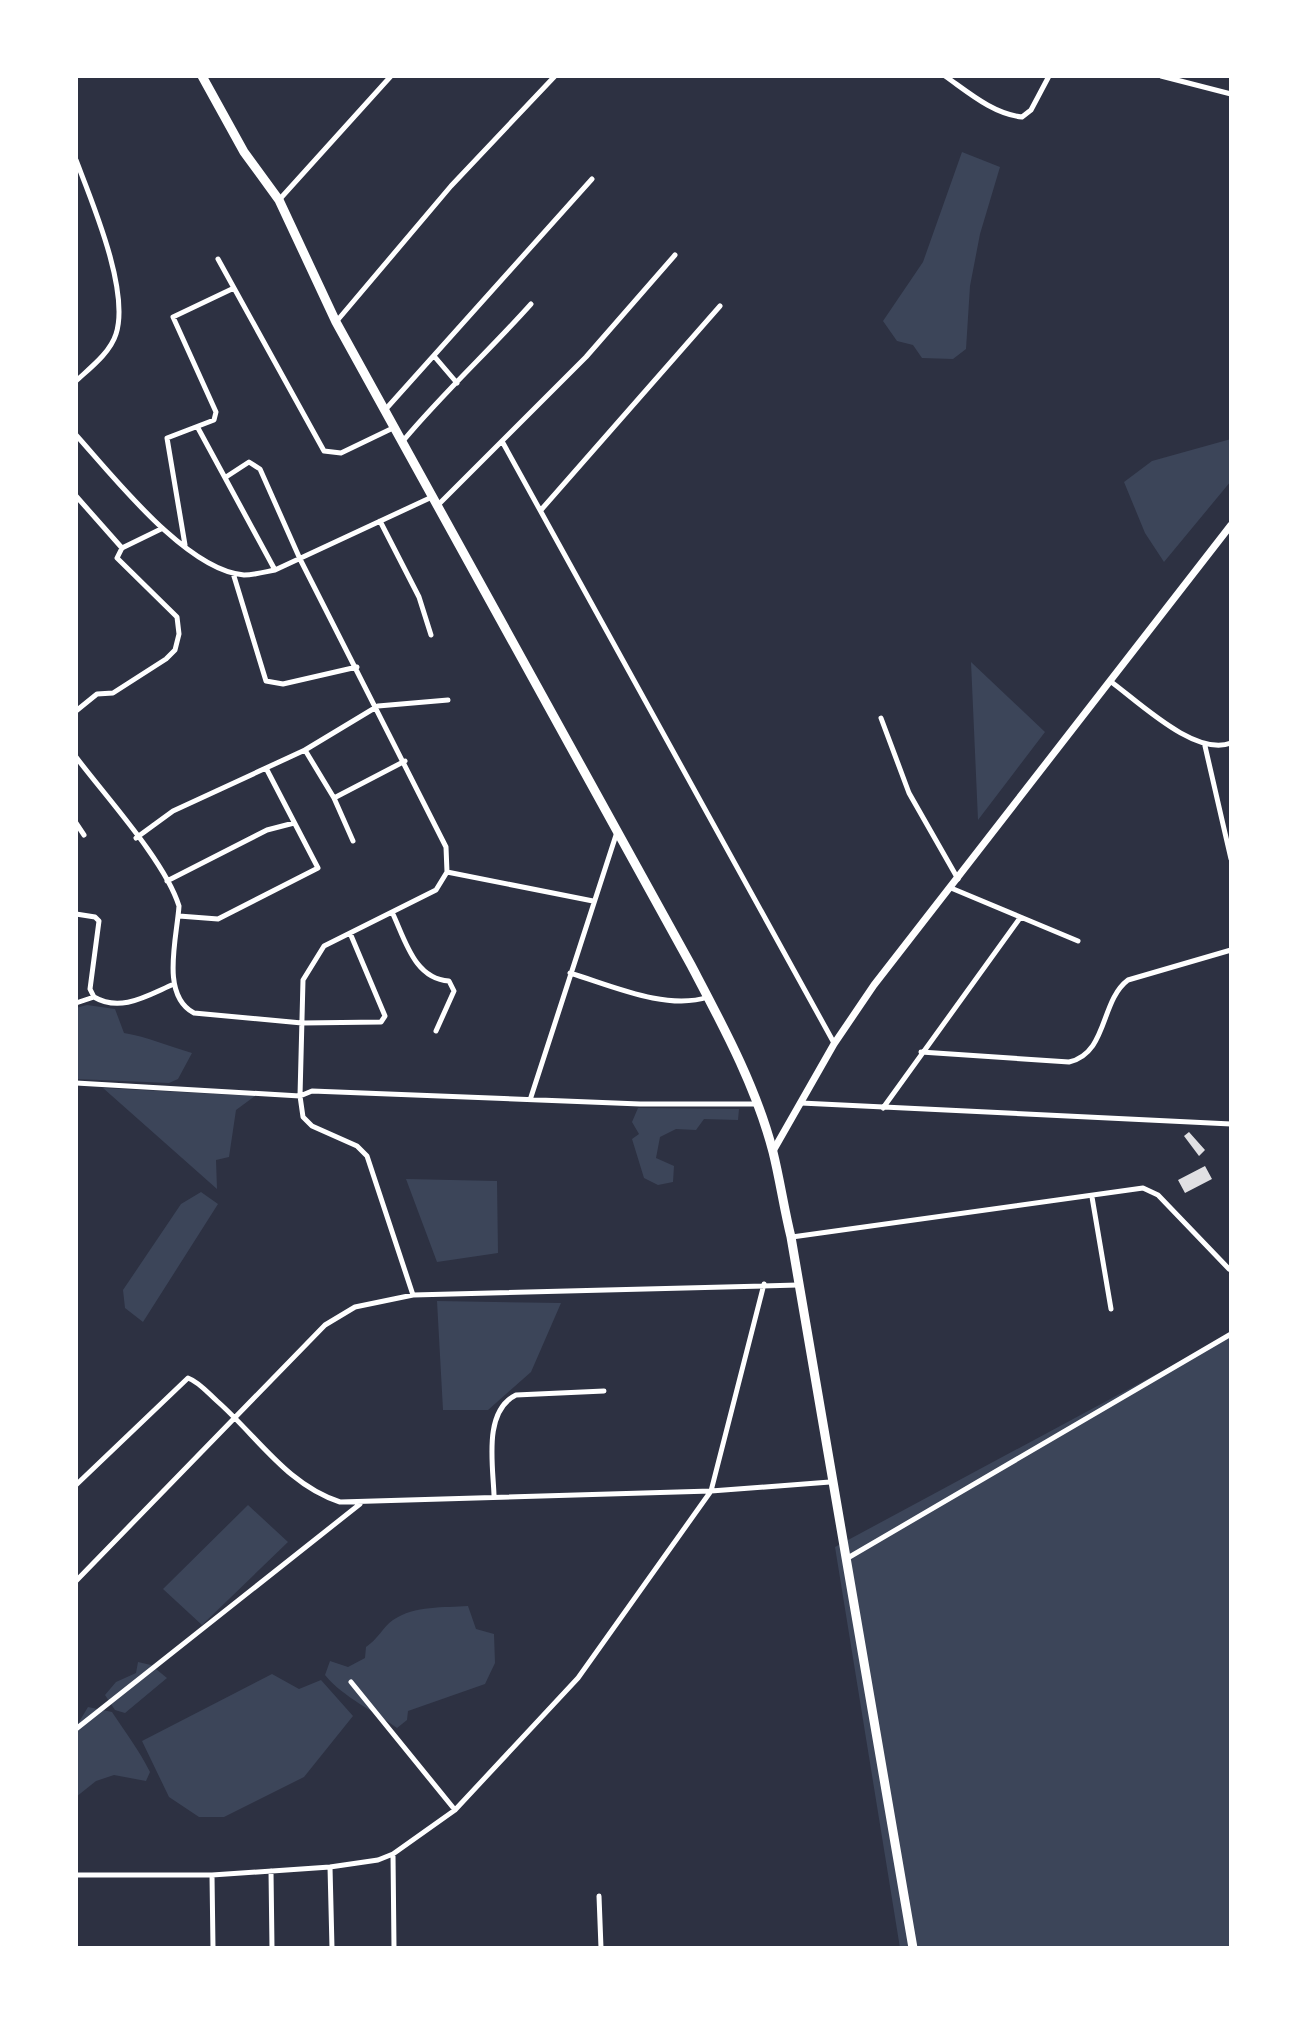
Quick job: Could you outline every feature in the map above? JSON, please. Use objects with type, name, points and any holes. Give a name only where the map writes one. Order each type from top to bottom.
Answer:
[{"type":"highway","points":[[202,76],[244,152],[279,200],[336,322],[708,997],[757,1104],[773,1151],[791,1237],[830,1482],[913,1948]]},
{"type":"street","points":[[279,200],[391,76]]},
{"type":"street","points":[[336,322],[451,186],[555,76]]},
{"type":"street","points":[[945,76],[979,100],[1007,114],[1022,117],[1031,110],[1049,76]]},
{"type":"street","points":[[1161,76],[1231,94]]},
{"type":"street","points":[[76,160],[108,251],[118,318],[117,332],[110,347],[76,381]]},
{"type":"street","points":[[385,410],[592,179]]},
{"type":"street","points":[[76,435],[161,529],[233,573],[246,575],[275,570],[380,521],[435,501],[503,443],[586,357],[675,255]]},
{"type":"street","points":[[218,259],[324,451],[341,453],[394,427]]},
{"type":"street","points":[[185,545],[167,438],[214,420],[215,406],[173,317],[234,288]]},
{"type":"street","points":[[402,442],[443,393],[457,383],[531,304]]},
{"type":"street","points":[[541,510],[720,306]]},
{"type":"street","points":[[434,356],[457,383]]},
{"type":"street","points":[[198,428],[275,570]]},
{"type":"street","points":[[503,443],[834,1044]]},
{"type":"street","points":[[226,477],[249,462],[260,469],[300,559],[444,839],[447,872],[436,890],[324,946],[307,969],[302,1023],[300,1096],[303,1117],[312,1126],[357,1146],[367,1156],[413,1295]]},
{"type":"street","points":[[76,496],[122,548]]},
{"type":"street","points":[[380,521],[423,604],[431,635]]},
{"type":"street","points":[[773,1151],[834,1044],[874,985],[1231,525]]},
{"type":"street","points":[[76,711],[97,694],[113,693],[175,650],[179,634],[177,617],[117,558],[122,548],[161,529]]},
{"type":"street","points":[[233,573],[266,681],[283,684],[357,667]]},
{"type":"street","points":[[1110,681],[1205,746],[1219,748],[1231,743]]},
{"type":"street","points":[[136,838],[173,811],[305,750],[378,706],[448,700]]},
{"type":"street","points":[[881,718],[909,793],[958,880]]},
{"type":"street","points":[[1205,746],[1231,859]]},
{"type":"street","points":[[305,750],[334,798],[353,841]]},
{"type":"street","points":[[76,757],[177,898],[179,916],[174,984],[182,1005],[194,1013],[302,1023],[377,1024],[384,1020],[350,933]]},
{"type":"street","points":[[334,798],[405,761]]},
{"type":"street","points":[[179,916],[218,919],[318,868],[266,768]]},
{"type":"street","points":[[76,823],[84,835]]},
{"type":"street","points":[[167,881],[267,830],[294,823]]},
{"type":"street","points":[[531,1097],[617,831]]},
{"type":"street","points":[[447,872],[593,901]]},
{"type":"street","points":[[951,888],[1078,941]]},
{"type":"street","points":[[392,912],[421,970],[435,980],[449,981],[454,991],[436,1031]]},
{"type":"street","points":[[76,914],[95,917],[99,921],[90,989],[94,997],[110,1004],[124,1004],[174,984]]},
{"type":"street","points":[[883,1109],[1020,918]]},
{"type":"street","points":[[921,1052],[1069,1062],[1079,1059],[1091,1049],[1118,992],[1128,980],[1231,950]]},
{"type":"street","points":[[570,973],[646,995],[691,1003],[708,997]]},
{"type":"street","points":[[76,1003],[94,997]]},
{"type":"street","points":[[76,1083],[300,1096],[312,1091],[531,1097],[640,1104],[757,1104]]},
{"type":"street","points":[[801,1103],[1231,1124]]},
{"type":"street","points":[[791,1237],[1092,1197],[1134,1188],[1151,1189],[1229,1269]]},
{"type":"street","points":[[1092,1197],[1111,1309]]},
{"type":"street","points":[[76,1875],[212,1875],[330,1867],[378,1860],[393,1854],[455,1810],[578,1678],[711,1491],[764,1284]]},
{"type":"street","points":[[76,1581],[237,1419],[325,1325],[355,1307],[413,1295],[798,1285]]},
{"type":"street","points":[[845,1559],[1162,1378],[1231,1334]]},
{"type":"street","points":[[76,1485],[185,1378],[192,1378],[237,1419],[298,1481],[322,1496],[361,1504],[494,1495],[711,1491],[830,1482]]},
{"type":"street","points":[[494,1495],[493,1440],[500,1408],[507,1399],[516,1395],[604,1391]]},
{"type":"street","points":[[76,1729],[361,1504]]},
{"type":"street","points":[[351,1682],[455,1810]]},
{"type":"street","points":[[393,1854],[394,1948]]},
{"type":"street","points":[[330,1867],[332,1948]]},
{"type":"street","points":[[271,1871],[272,1948]]},
{"type":"street","points":[[212,1875],[213,1948]]},
{"type":"street","points":[[599,1896],[601,1948]]},
{"type":"shaded area","points":[[962,152],[1000,167],[980,234],[970,286],[966,349],[953,359],[922,358],[913,345],[897,341],[883,321],[923,262]]},
{"type":"shaded area","points":[[1231,439],[1231,481],[1164,562],[1145,533],[1124,482],[1152,461]]},
{"type":"shaded area","points":[[971,662],[1045,732],[978,820]]},
{"type":"shaded area","points":[[87,1005],[115,1009],[124,1033],[192,1053],[178,1079],[169,1083],[76,1079],[76,1008]]},
{"type":"shaded area","points":[[103,1088],[255,1096],[236,1110],[229,1157],[216,1160],[217,1189]]},
{"type":"shaded area","points":[[638,1108],[739,1109],[738,1120],[704,1119],[696,1130],[676,1129],[660,1137],[656,1158],[674,1166],[673,1182],[658,1185],[644,1178],[632,1139],[639,1134],[632,1122]]},
{"type":"shaded area","points":[[406,1179],[497,1181],[498,1253],[437,1262]]},
{"type":"shaded area","points":[[201,1192],[218,1204],[143,1322],[125,1308],[123,1290],[181,1204]]},
{"type":"shaded area","points":[[437,1301],[561,1303],[531,1372],[488,1410],[443,1410]]},
{"type":"shaded area","points":[[1231,1334],[1231,1948],[900,1948],[835,1547]]},
{"type":"shaded area","points":[[248,1505],[288,1542],[202,1625],[163,1589]]},
{"type":"shaded area","points":[[468,1606],[476,1629],[494,1634],[495,1663],[485,1684],[408,1711],[407,1720],[397,1728],[350,1697],[325,1675],[330,1661],[348,1667],[365,1658],[366,1647],[389,1623],[402,1615],[430,1608]]},
{"type":"shaded area","points":[[138,1662],[151,1665],[167,1678],[125,1713],[115,1710],[105,1695],[116,1682],[136,1673]]},
{"type":"shaded area","points":[[272,1674],[299,1689],[321,1680],[353,1716],[304,1777],[224,1817],[199,1817],[169,1797],[142,1741]]},
{"type":"shaded area","points":[[88,1707],[112,1712],[150,1772],[146,1781],[114,1775],[96,1781],[76,1797],[76,1727]]},
{"type":"building","points":[[1189,1132],[1205,1150],[1199,1156],[1184,1136]]},
{"type":"building","points":[[1205,1166],[1212,1179],[1185,1193],[1178,1180]]}]
